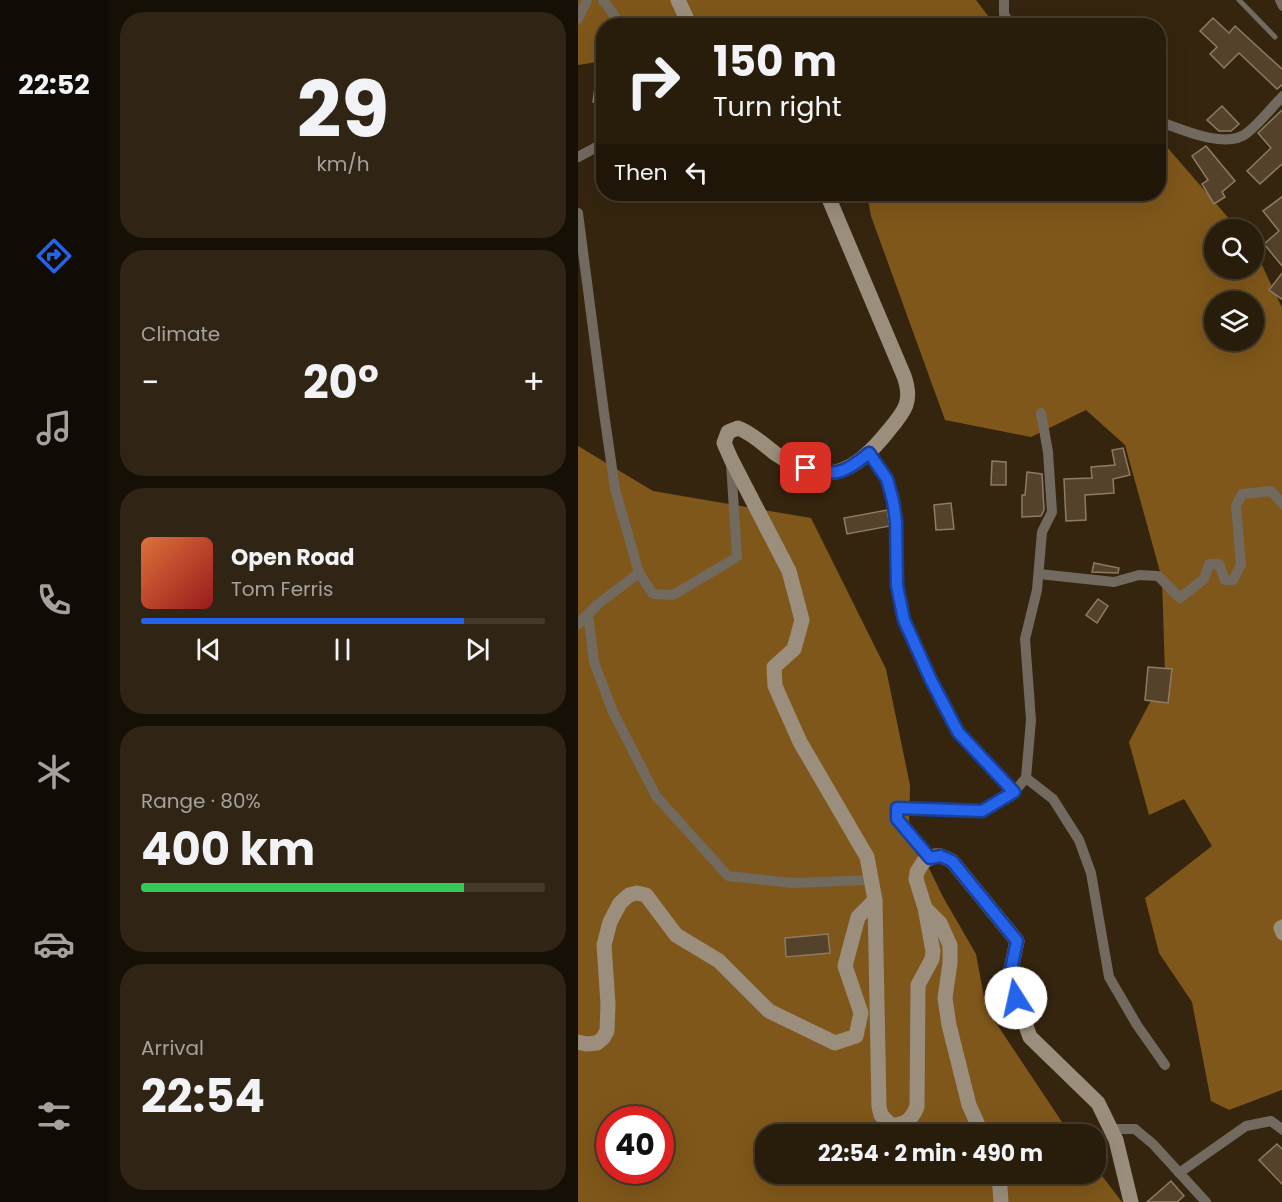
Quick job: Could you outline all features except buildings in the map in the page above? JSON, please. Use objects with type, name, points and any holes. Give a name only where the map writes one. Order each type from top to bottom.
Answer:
[{"type":"street","points":[[578,19],[587,0]]},
{"type":"street","points":[[603,0],[616,18]]},
{"type":"street","points":[[678,0],[686,18]]},
{"type":"street","points":[[1004,0],[1006,18]]},
{"type":"street","points":[[1280,0],[1283,6]]},
{"type":"street","points":[[1166,124],[1200,135],[1230,141],[1246,135],[1283,96]]},
{"type":"street","points":[[578,157],[596,147]]},
{"type":"street","points":[[830,201],[909,390],[908,401],[902,414],[869,453],[854,465],[834,474],[797,465],[779,456],[738,428],[728,432],[724,443],[789,571],[802,620],[794,649],[774,667],[775,686],[800,742],[867,857],[875,900],[879,1107],[886,1122],[895,1126],[911,1118],[918,1101],[918,985],[932,959],[933,951],[917,879],[920,866],[930,858],[941,856],[952,861],[1017,941],[1009,979],[1030,1037],[1098,1103],[1116,1140],[1131,1202]]},
{"type":"street","points":[[578,213],[616,489],[639,573],[653,594],[673,594],[737,557],[731,459]]},
{"type":"street","points":[[930,858],[897,819],[897,808],[982,811],[1014,792],[1026,778],[1031,720],[1025,639],[1037,590],[1042,532],[1052,512],[1048,452],[1041,413]]},
{"type":"street","points":[[869,453],[887,479],[893,501],[896,521],[897,586],[904,620],[958,732],[1014,792]]},
{"type":"street","points":[[1039,574],[1114,582],[1139,575],[1158,576],[1180,598],[1204,579],[1209,564],[1219,564],[1225,580],[1233,580],[1241,565],[1236,506],[1242,494],[1271,491],[1283,504]]},
{"type":"street","points":[[578,624],[639,573]]},
{"type":"street","points":[[587,615],[594,662],[609,702],[656,796],[728,876],[793,883],[871,880]]},
{"type":"street","points":[[1026,778],[1053,799],[1079,840],[1091,873],[1109,977],[1137,1025],[1165,1065]]},
{"type":"street","points":[[578,1042],[597,1043],[606,1031],[608,1004],[604,945],[610,922],[620,903],[629,895],[637,893],[646,895],[676,935],[719,961],[769,1011],[835,1043],[856,1036],[861,1013],[845,966],[858,917],[875,900]]},
{"type":"street","points":[[925,908],[940,923],[948,938],[951,951],[945,998],[949,1025],[969,1106],[977,1124]]},
{"type":"street","points":[[1283,927],[1281,928],[1283,933]]},
{"type":"street","points":[[1179,1173],[1246,1126],[1271,1121],[1283,1130]]},
{"type":"street","points":[[1111,1129],[1135,1129],[1153,1144],[1206,1202]]},
{"type":"street","points":[[1000,1184],[1001,1202]]},
{"type":"lane","points":[[1239,0],[1275,37]]},
{"type":"shaded area","points":[[578,0],[976,0],[990,18],[596,18],[596,62],[578,65]]},
{"type":"shaded area","points":[[1166,146],[1229,219],[1204,219],[1204,279],[1264,279],[1264,269],[1283,310],[1282,1090],[1229,1110],[1211,1101],[1192,1002],[1159,953],[1145,898],[1212,846],[1184,799],[1149,815],[1129,742],[1165,674],[1162,579],[1125,445],[1086,410],[1031,437],[945,420],[871,216],[868,201],[1166,201]]},
{"type":"shaded area","points":[[578,446],[653,491],[811,518],[886,669],[910,785],[909,827],[943,897],[976,954],[986,1008],[1063,1124],[755,1124],[755,1184],[1106,1184],[1106,1181],[1122,1202],[578,1202]]},
{"type":"route","points":[[806,468],[828,474],[839,473],[869,453],[887,479],[896,521],[897,586],[904,620],[958,732],[1014,792],[982,811],[897,808],[897,819],[930,858],[941,856],[952,861],[1017,941],[1009,979],[1016,998]]}]
